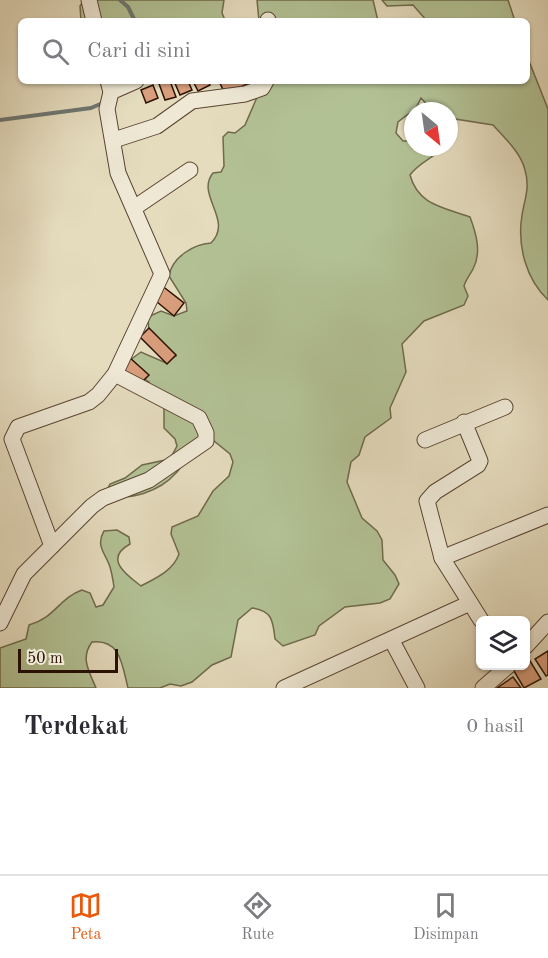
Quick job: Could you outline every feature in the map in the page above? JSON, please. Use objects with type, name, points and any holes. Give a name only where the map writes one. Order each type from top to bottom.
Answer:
[{"type":"street","points":[[89,0],[93,18]]},
{"type":"street","points":[[52,546],[12,434],[18,427],[89,402],[99,395],[115,374],[162,274],[118,173],[112,151],[114,140],[109,94],[130,84]]},
{"type":"street","points":[[114,140],[157,126],[192,101],[245,94],[262,88],[264,84]]},
{"type":"street","points":[[134,208],[190,170]]},
{"type":"street","points":[[0,623],[24,574],[103,498],[149,480],[206,441],[206,433],[199,418],[115,374]]},
{"type":"street","points":[[425,440],[505,407]]},
{"type":"street","points":[[464,422],[480,461],[478,465],[435,492],[427,501],[442,558],[478,616]]},
{"type":"street","points":[[442,558],[548,515]]},
{"type":"street","points":[[284,688],[470,603]]},
{"type":"street","points":[[530,641],[548,622]]},
{"type":"street","points":[[392,640],[417,688]]},
{"type":"street","points":[[488,687],[504,670]]},
{"type":"green space","points":[[84,0],[224,0],[222,13],[224,18],[81,18],[80,6]]},
{"type":"green space","points":[[257,0],[373,0],[377,18],[259,18]]},
{"type":"green space","points":[[382,0],[508,0],[514,18],[424,18],[413,5],[387,6]]},
{"type":"green space","points":[[530,64],[548,109],[548,300],[534,282],[522,250],[521,227],[527,182],[523,164],[512,146],[493,125],[458,119],[458,102],[425,102],[421,98],[419,102],[404,102],[404,117],[398,122],[396,133],[404,141],[404,156],[434,156],[410,175],[414,185],[425,199],[433,204],[470,217],[478,249],[476,263],[464,286],[468,296],[464,305],[424,321],[402,344],[406,372],[390,408],[391,418],[365,437],[359,455],[351,462],[347,482],[362,518],[377,531],[382,540],[383,560],[399,584],[390,599],[380,603],[345,607],[319,626],[315,635],[283,646],[275,639],[268,614],[252,608],[238,620],[231,657],[212,665],[192,682],[181,686],[170,684],[160,688],[128,688],[122,663],[115,649],[102,642],[92,642],[86,659],[96,688],[0,688],[0,648],[26,639],[29,625],[45,618],[68,598],[82,590],[90,593],[96,607],[103,605],[114,587],[110,567],[101,546],[104,531],[117,530],[129,537],[130,544],[118,555],[118,561],[124,572],[141,586],[163,573],[176,560],[179,554],[171,534],[172,527],[198,516],[213,491],[229,476],[233,462],[230,454],[214,441],[195,448],[170,479],[153,490],[133,496],[124,496],[115,495],[107,490],[110,484],[125,478],[142,465],[170,459],[177,446],[175,439],[164,428],[164,406],[152,397],[149,382],[135,374],[130,360],[141,352],[166,363],[165,361],[176,356],[149,333],[148,317],[161,311],[174,316],[187,311],[186,303],[169,276],[179,257],[191,249],[211,243],[217,234],[217,217],[208,190],[209,181],[213,173],[221,172],[224,166],[223,137],[228,132],[235,133],[245,125],[263,84],[530,84]]},
{"type":"building","points":[[159,84],[171,84],[176,97],[165,100]]},
{"type":"building","points":[[175,84],[189,84],[192,90],[180,95]]},
{"type":"building","points":[[194,84],[210,84],[210,85],[198,91]]},
{"type":"building","points":[[220,84],[247,84],[225,94]]},
{"type":"building","points":[[153,85],[158,98],[146,103],[141,90]]},
{"type":"building","points":[[161,285],[184,303],[174,316],[151,297]]},
{"type":"building","points":[[149,328],[176,355],[167,364],[140,337]]},
{"type":"building","points":[[129,357],[149,375],[139,385],[120,366]]},
{"type":"building","points":[[548,651],[548,675],[546,676],[535,659]]},
{"type":"building","points":[[530,661],[541,679],[524,688],[513,670],[530,670]]},
{"type":"building","points":[[513,677],[521,688],[497,688]]},
{"type":"waterway","points":[[120,0],[128,7],[134,18]]},
{"type":"waterway","points":[[0,120],[91,108],[105,102]]}]
